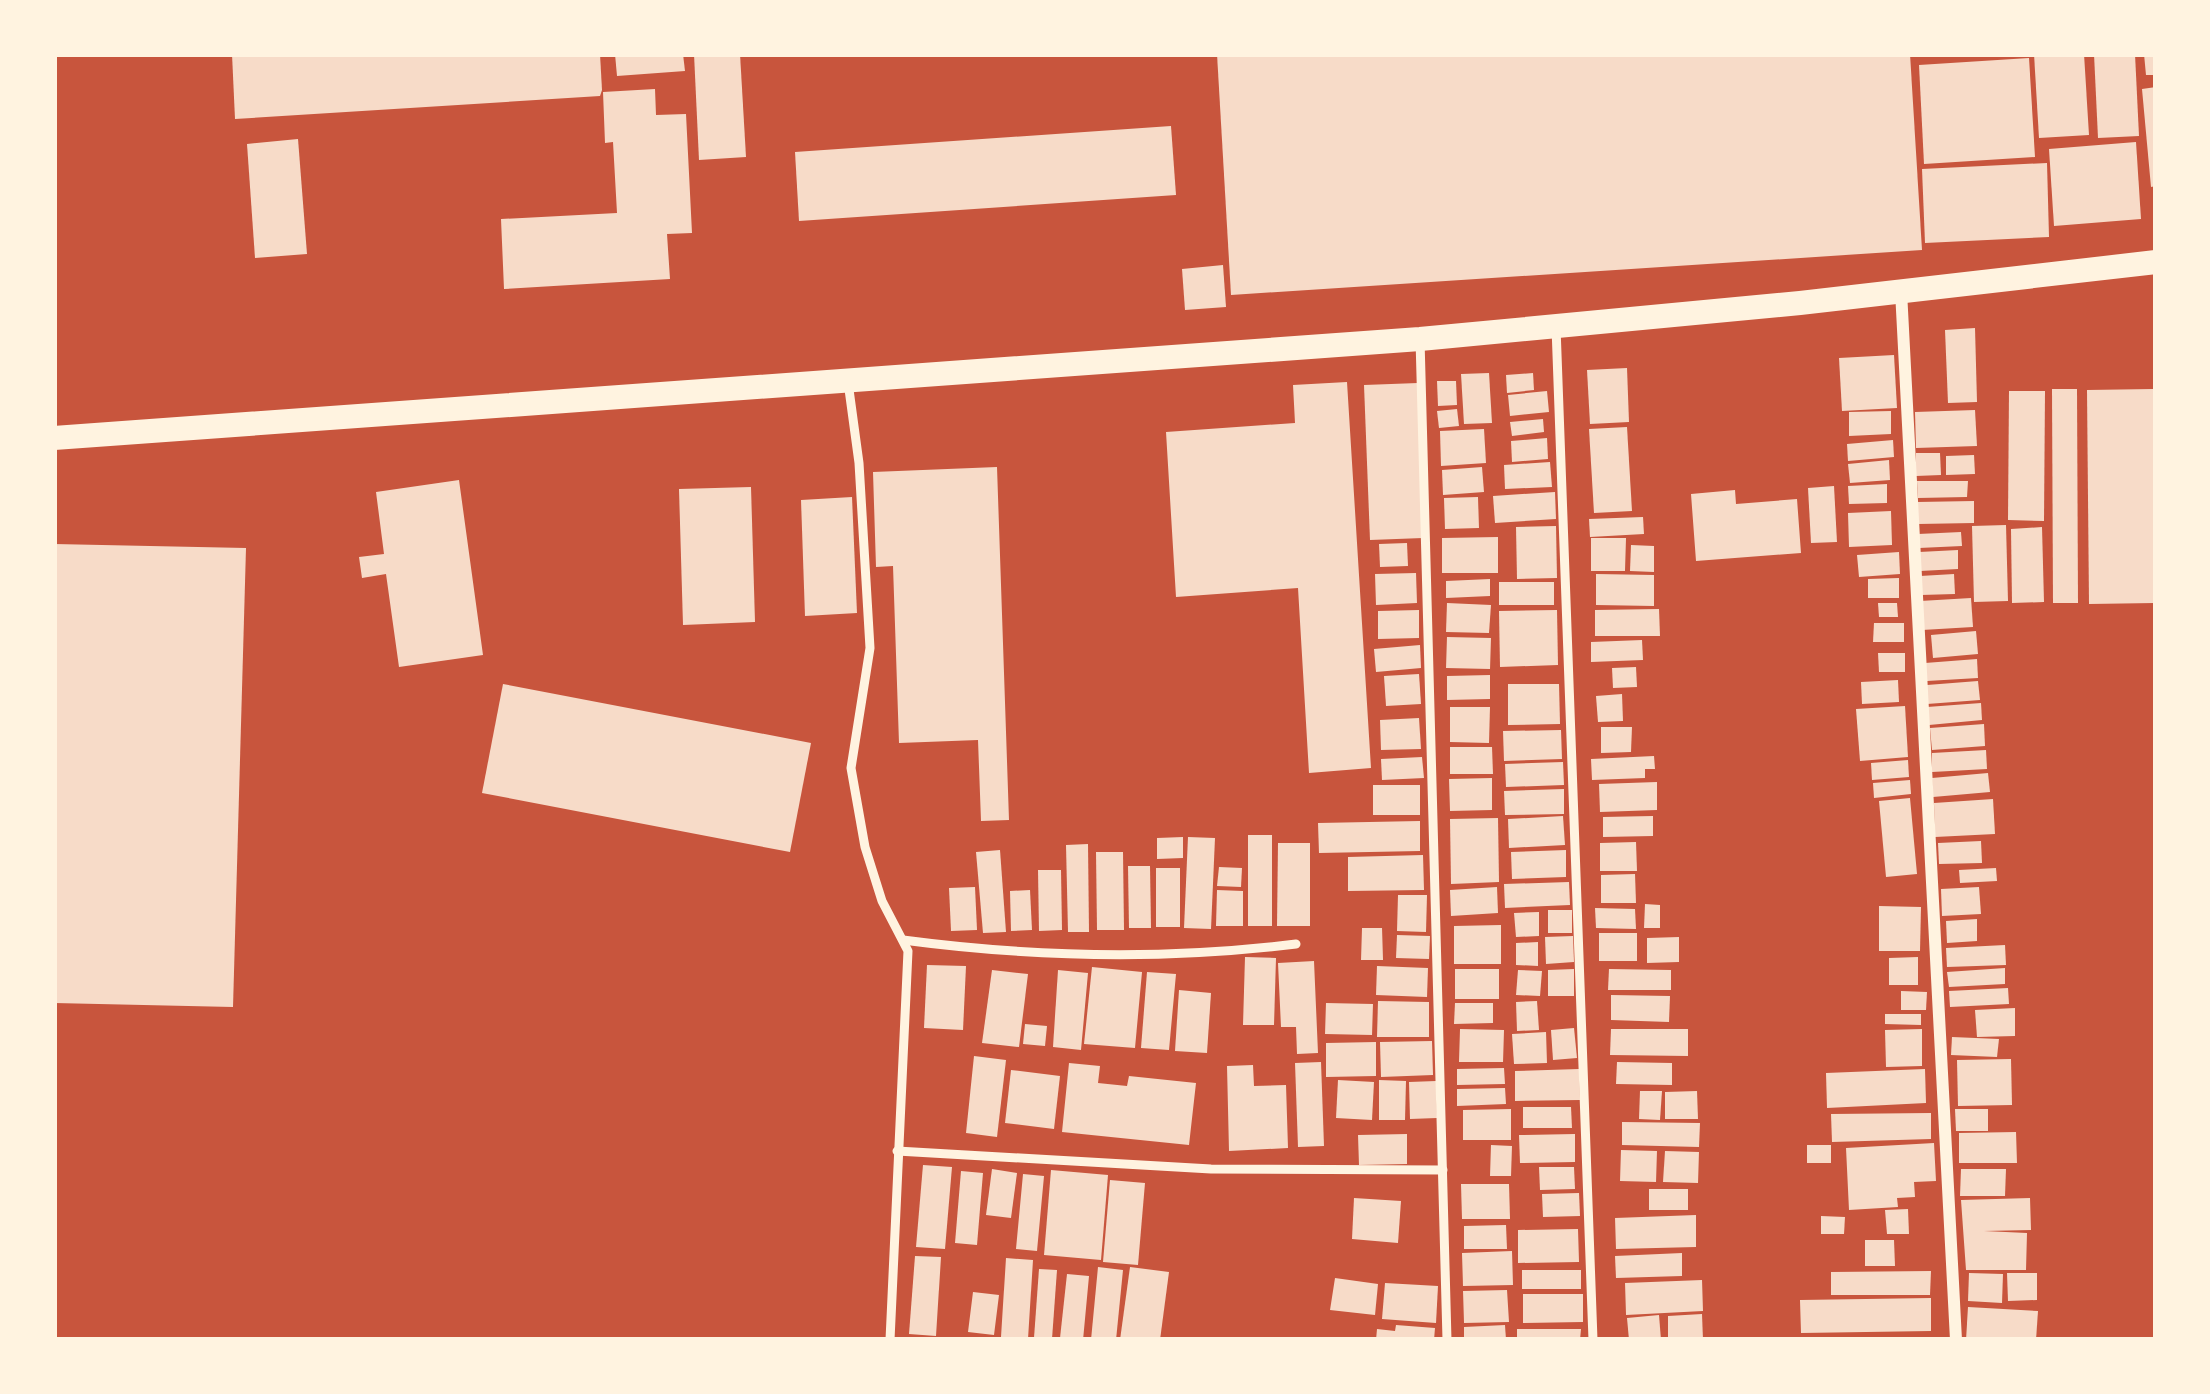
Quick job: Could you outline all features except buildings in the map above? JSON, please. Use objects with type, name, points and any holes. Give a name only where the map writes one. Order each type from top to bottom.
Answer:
[{"type":"main road","points":[[54,438],[1420,340],[2156,262]]},
{"type":"street","points":[[1901,291],[1956,1340]]},
{"type":"lane","points":[[1556,327],[1593,1340]]},
{"type":"lane","points":[[1420,340],[1447,1340]]},
{"type":"lane","points":[[848,382],[859,463],[871,648],[851,768],[865,848],[882,901],[908,951],[890,1340]]},
{"type":"lane","points":[[902,940],[981,950],[1212,955],[1297,944]]},
{"type":"lane","points":[[897,1151],[1211,1169],[1444,1170]]}]
